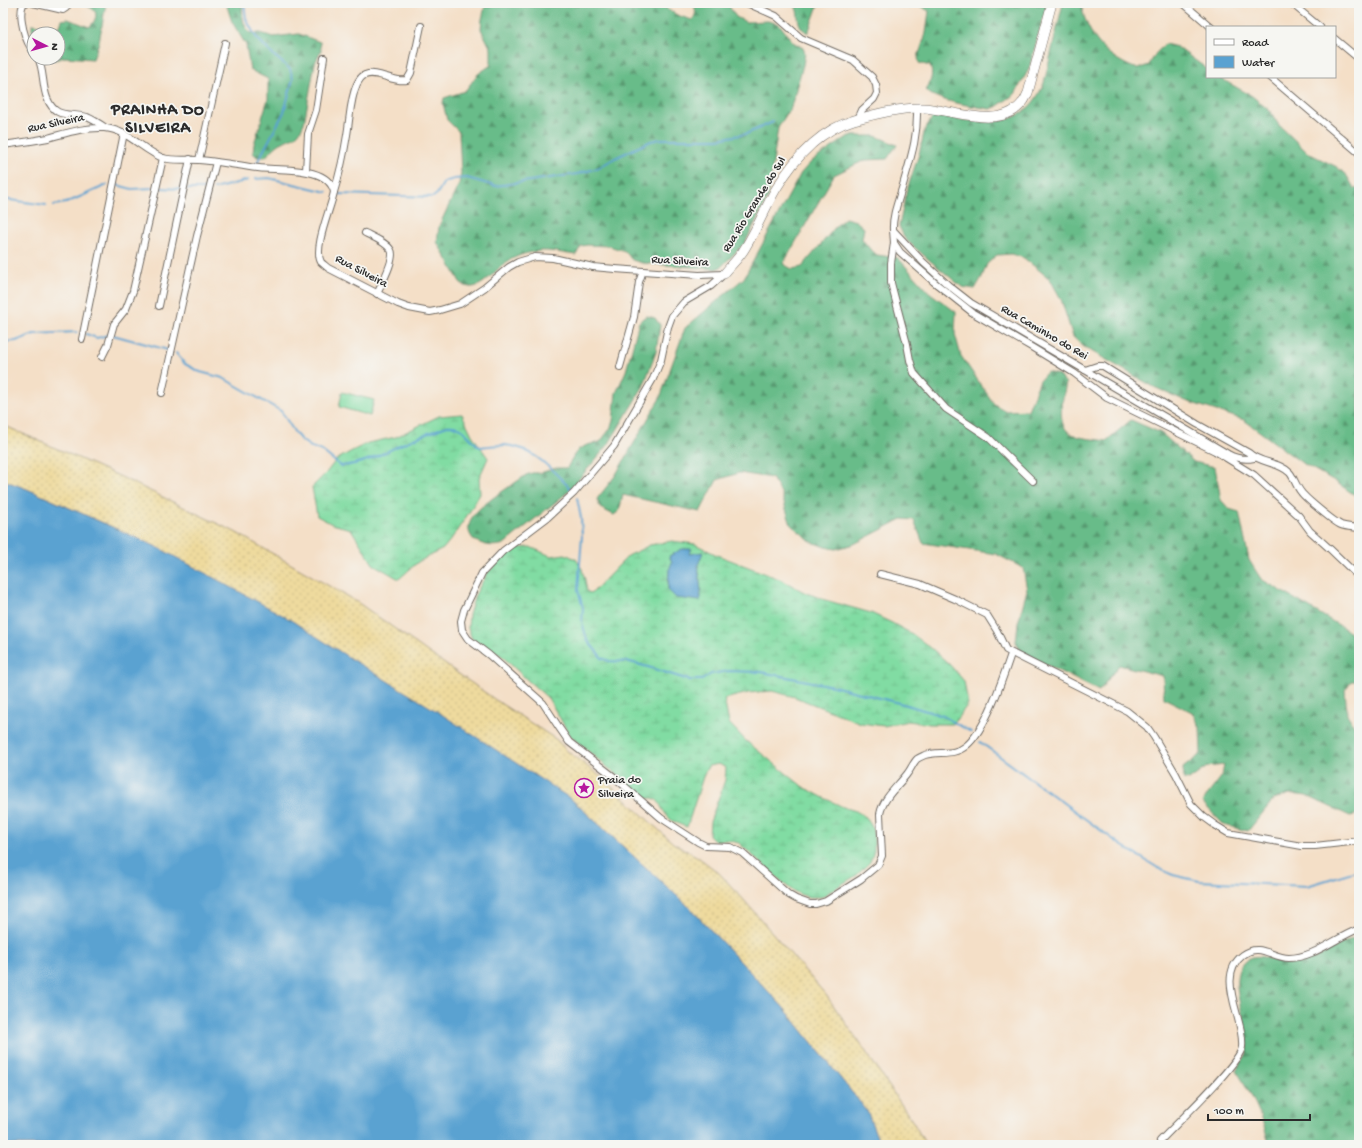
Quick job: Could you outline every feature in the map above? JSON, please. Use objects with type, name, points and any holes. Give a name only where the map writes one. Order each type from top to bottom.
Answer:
[{"type":"street","points":[[26,3],[23,4],[22,8],[26,40]]},
{"type":"street","points":[[33,3],[62,10],[66,8],[69,3]]},
{"type":"street","points":[[747,3],[776,16],[801,38],[853,60],[872,77],[876,85],[877,93],[874,99],[862,110],[858,119]]},
{"type":"street","name":"Rua Rio Grande do Sul","points":[[724,274],[744,250],[777,189],[803,153],[817,139],[831,130],[858,119],[876,114],[917,108],[975,116],[996,116],[1016,109],[1023,103],[1028,93],[1052,3]]},
{"type":"street","points":[[1183,3],[1210,26]]},
{"type":"street","points":[[1291,3],[1319,26]]},
{"type":"street","points":[[334,192],[342,160],[357,83],[360,78],[366,74],[378,75],[400,81],[407,80],[411,73],[421,26]]},
{"type":"street","points":[[1336,40],[1359,59]]},
{"type":"street","points":[[199,160],[225,43]]},
{"type":"street","points":[[306,171],[308,134],[316,110],[324,58]]},
{"type":"street","points":[[41,66],[47,97],[55,110],[61,114],[86,117],[98,122],[106,128]]},
{"type":"street","points":[[1271,78],[1359,153]]},
{"type":"street","points":[[917,108],[917,134],[893,218],[894,243],[891,264],[891,283],[914,373],[946,409],[988,437],[1033,481]]},
{"type":"street","name":"Rua Silveira","points":[[3,145],[49,137],[86,128],[106,128],[124,133],[147,150],[163,158],[190,159],[256,168],[291,169],[306,171],[325,178],[333,187],[334,192],[320,239],[319,251],[321,262],[328,268],[377,294],[409,308],[430,312],[460,304],[518,262],[535,257],[554,258],[593,267],[699,275],[724,274]]},
{"type":"street","points":[[82,339],[124,133]]},
{"type":"street","points":[[102,357],[108,345],[114,324],[131,301],[163,158]]},
{"type":"street","points":[[159,306],[190,159]]},
{"type":"street","points":[[162,393],[187,287],[197,236],[216,162]]},
{"type":"street","name":"Rua Caminho do Rei","points":[[894,230],[923,262],[948,285],[971,303],[1086,370],[1097,366],[1103,366],[1197,424],[1249,453],[1254,458],[1268,462],[1290,473],[1301,493],[1330,519],[1341,525],[1359,528]]},
{"type":"street","points":[[365,233],[387,246],[392,251],[393,258],[377,294]]},
{"type":"street","points":[[894,243],[900,252],[928,277],[974,313],[1074,373],[1107,398],[1215,452],[1254,475],[1299,516],[1310,531],[1359,577]]},
{"type":"street","points":[[620,366],[634,317],[639,282],[643,271]]},
{"type":"street","points":[[724,274],[711,286],[684,302],[672,316],[668,327],[661,360],[654,378],[614,446],[574,492],[548,517],[503,551],[482,573],[476,583],[462,616],[462,630],[466,637],[544,703],[569,742],[613,776],[661,818],[706,846],[730,848],[742,853],[789,895],[802,902],[816,904],[831,899],[861,879],[878,865],[882,856],[880,814],[885,800],[921,756],[957,751],[966,747],[975,737],[989,711],[1011,654]]},
{"type":"street","points":[[1086,370],[1228,454],[1238,459],[1248,460],[1254,458]]},
{"type":"street","points":[[880,574],[920,584],[955,598],[987,615],[1006,650],[1011,654],[1127,711],[1147,727],[1154,737],[1176,774],[1191,804],[1204,817],[1228,833],[1302,846],[1359,841]]},
{"type":"street","points":[[1160,1141],[1231,1066],[1242,1048],[1241,1032],[1232,995],[1230,977],[1235,963],[1243,955],[1252,950],[1262,950],[1288,958],[1302,956],[1359,929]]},
{"type":"green space","points":[[82,3],[106,3],[99,42],[93,59],[66,57],[66,26],[60,26],[62,20],[68,19],[89,27],[96,18],[94,10]]},
{"type":"green space","points":[[226,3],[242,3],[244,23],[250,33],[261,33],[273,37],[299,34],[320,42],[321,50],[315,63],[302,128],[296,136],[278,145],[265,157],[257,157],[253,153],[254,144],[268,99],[268,79],[250,70],[246,45],[232,22]]},
{"type":"green space","points":[[486,3],[658,3],[677,15],[692,20],[696,12],[693,3],[727,3],[736,17],[746,22],[768,21],[779,24],[793,42],[803,48],[805,53],[803,65],[791,107],[778,128],[768,197],[745,243],[721,267],[716,269],[642,263],[632,260],[625,251],[609,246],[587,245],[581,246],[576,255],[546,251],[525,254],[505,263],[484,282],[478,285],[472,287],[466,286],[460,282],[437,242],[439,226],[459,184],[461,173],[459,132],[447,120],[443,103],[444,98],[465,91],[478,74],[491,65],[491,49],[481,29]]},
{"type":"green space","points":[[793,3],[820,3],[808,33],[803,30],[799,23],[796,7]]},
{"type":"green space","points":[[914,3],[1047,3],[1029,69],[1015,94],[996,107],[990,109],[947,101],[926,91],[932,72],[930,66],[919,63],[918,57],[926,33],[929,11]]},
{"type":"green space","points":[[1063,3],[1081,3],[1089,29],[1099,44],[1112,56],[1130,66],[1139,68],[1149,65],[1156,53],[1165,44],[1177,47],[1206,68],[1206,78],[1220,78],[1252,96],[1270,111],[1278,124],[1308,153],[1337,167],[1347,176],[1354,188],[1359,189],[1359,498],[1333,480],[1302,463],[1244,420],[1186,401],[1154,387],[1084,347],[1073,337],[1061,299],[1050,279],[1024,258],[1011,254],[997,255],[987,264],[975,289],[962,287],[905,239],[899,226],[907,190],[919,154],[925,129],[932,118],[942,117],[985,122],[1006,120],[1016,116],[1032,104],[1044,83]]},
{"type":"green space","points":[[32,24],[47,26],[32,26]]},
{"type":"green space","points":[[849,136],[876,136],[897,145],[887,159],[865,160],[834,175],[783,264],[792,269],[802,267],[837,225],[845,218],[856,221],[864,228],[862,239],[869,248],[877,255],[898,258],[929,292],[956,312],[955,334],[961,356],[994,404],[1006,411],[1028,410],[1040,380],[1047,372],[1058,375],[1066,383],[1061,412],[1062,420],[1068,431],[1074,435],[1106,441],[1131,420],[1161,433],[1194,462],[1215,467],[1221,500],[1229,509],[1239,512],[1249,560],[1261,579],[1347,630],[1354,638],[1359,638],[1359,681],[1351,681],[1345,690],[1347,714],[1359,730],[1359,814],[1350,816],[1307,796],[1290,794],[1274,799],[1248,831],[1224,825],[1202,802],[1222,776],[1224,765],[1207,767],[1189,780],[1184,779],[1183,768],[1201,754],[1200,727],[1192,712],[1164,698],[1163,676],[1119,665],[1099,691],[1021,652],[1016,642],[1018,623],[1027,590],[1023,568],[996,554],[923,543],[914,520],[902,519],[854,544],[836,549],[825,547],[812,542],[791,525],[781,493],[772,478],[739,473],[717,480],[700,512],[623,495],[619,511],[614,515],[600,508],[597,499],[615,476],[660,398],[685,328],[744,278],[801,173],[812,161]]},
{"type":"green space","points":[[647,316],[655,318],[660,325],[656,352],[643,387],[608,445],[568,492],[504,544],[491,546],[472,538],[469,529],[473,516],[498,494],[526,475],[540,473],[556,468],[567,468],[579,449],[587,445],[600,442],[610,429],[613,421],[616,393],[626,371],[639,322]]},
{"type":"green space","points":[[342,392],[374,400],[370,416],[339,407]]},
{"type":"green space","points":[[462,414],[472,435],[488,458],[479,478],[480,494],[452,538],[443,549],[418,562],[399,579],[373,564],[351,529],[332,524],[317,516],[312,487],[336,460],[368,443],[396,437],[439,416]]},
{"type":"green space","points":[[672,541],[695,544],[717,555],[782,580],[804,592],[825,600],[871,613],[912,634],[949,664],[964,681],[968,704],[953,724],[930,724],[908,721],[884,726],[861,723],[795,697],[772,691],[748,693],[724,699],[729,723],[746,741],[802,786],[843,807],[856,811],[866,817],[872,827],[874,851],[870,862],[857,875],[821,897],[809,897],[799,894],[789,888],[739,843],[727,840],[715,841],[709,835],[710,822],[725,780],[726,768],[719,764],[708,766],[687,827],[677,823],[667,816],[654,798],[646,799],[571,737],[548,698],[502,656],[472,639],[468,628],[469,615],[475,595],[488,572],[506,555],[518,548],[530,547],[551,556],[565,554],[576,559],[582,569],[587,592],[592,593],[628,556],[650,545]],"holes":[[[692,550],[688,554],[698,565],[701,591],[668,590],[669,574],[672,565],[679,558]]]},
{"type":"green space","points":[[1359,936],[1359,1145],[1270,1145],[1255,1103],[1236,1070],[1245,1057],[1248,1048],[1248,1038],[1237,988],[1237,976],[1241,966],[1248,959],[1258,956],[1289,964],[1308,961]]},
{"type":"sand","name":"Praia do Silveira","points":[[3,425],[119,476],[235,532],[357,602],[497,701],[557,740],[566,750],[601,777],[673,843],[698,857],[719,873],[743,899],[826,995],[913,1122],[926,1145],[880,1145],[867,1111],[784,1008],[688,906],[571,799],[356,662],[157,547],[27,489],[3,480]]},
{"type":"water","points":[[3,480],[27,489],[157,547],[286,617],[435,710],[571,799],[688,906],[784,1008],[867,1111],[880,1145],[3,1145]]},
{"type":"water","points":[[682,549],[692,549],[689,554],[703,552],[698,565],[701,591],[700,601],[676,598],[668,590],[669,570],[672,562],[669,556]]},
{"type":"waterway","points":[[244,3],[246,19],[256,37],[272,54],[290,69],[293,79],[284,112],[257,163]]},
{"type":"waterway","points":[[339,194],[433,197],[437,194],[444,182],[454,179],[467,178],[495,186],[577,174],[598,168],[651,141],[660,139],[718,139],[746,134],[773,122]]},
{"type":"waterway","points":[[255,179],[269,178],[327,192]]},
{"type":"waterway","points":[[214,189],[248,180]]},
{"type":"waterway","points":[[54,205],[66,203],[107,185]]},
{"type":"waterway","points":[[117,185],[132,189],[153,188]]},
{"type":"waterway","points":[[161,188],[180,189]]},
{"type":"waterway","points":[[187,189],[205,189]]},
{"type":"waterway","points":[[3,199],[46,205]]},
{"type":"waterway","points":[[3,342],[16,341],[34,334],[77,332]]},
{"type":"waterway","points":[[86,334],[97,338],[108,335]]},
{"type":"waterway","points":[[113,335],[168,350]]},
{"type":"waterway","points":[[176,353],[185,364],[200,372],[223,378],[281,411],[301,440],[311,447],[322,451],[341,466],[365,461],[423,435],[447,426],[453,426],[465,432],[480,447],[505,445],[524,450],[533,455],[557,474],[571,489]]},
{"type":"waterway","points":[[577,498],[581,518],[582,536],[578,590],[583,608],[582,622],[587,640],[602,658],[609,661],[630,662],[689,680],[702,680],[711,674],[728,671],[761,672],[833,686],[943,716],[971,732]]},
{"type":"waterway","points":[[980,742],[1121,845],[1158,868],[1173,875],[1199,881],[1307,886],[1359,870]]},
{"type":"place","name":"Praia do Silveira","points":[[584,788]]},
{"type":"district","name":"PRAINHA DO SILVEIRA","points":[[158,120]]}]
